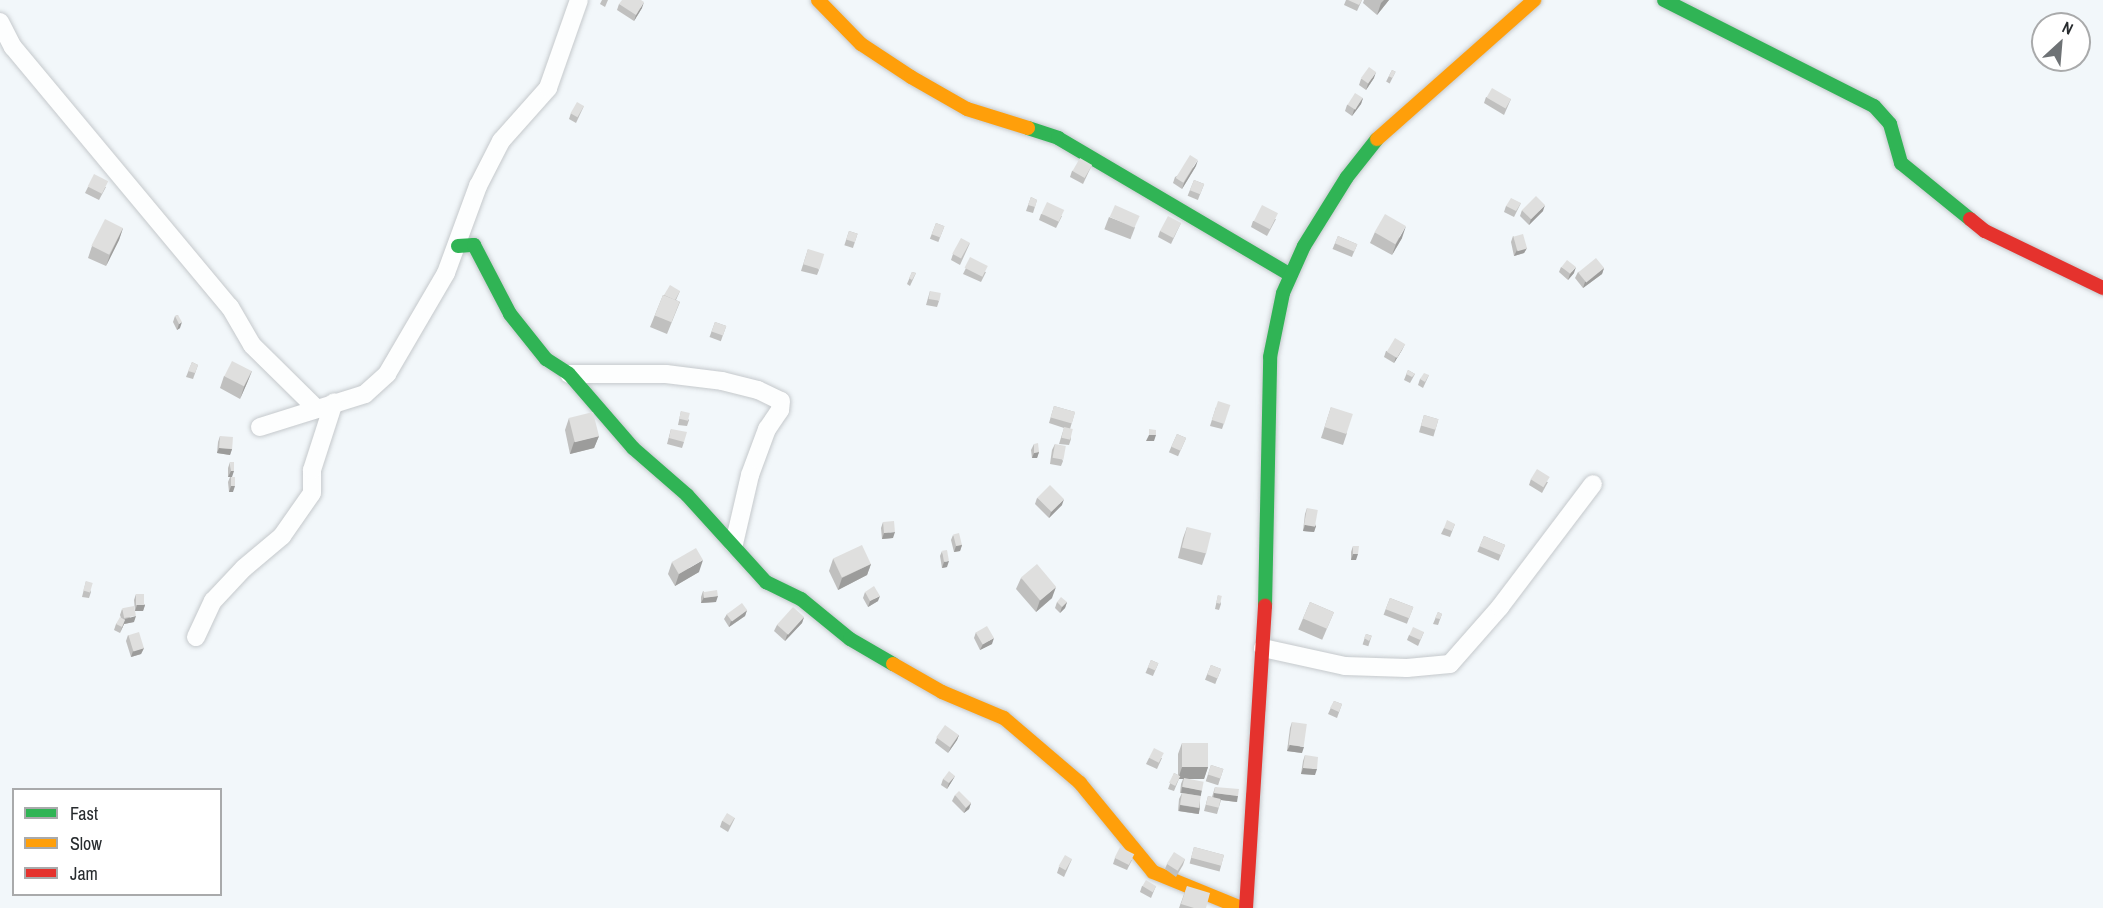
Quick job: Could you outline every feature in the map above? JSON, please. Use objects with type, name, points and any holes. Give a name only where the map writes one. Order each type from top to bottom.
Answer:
[{"type":"street","points":[[260,427],[365,394],[387,374],[458,246],[478,186],[501,141],[548,88],[579,0]]},
{"type":"street","points":[[818,0],[861,44],[911,77],[967,109],[1058,138],[1291,275]]},
{"type":"street","points":[[1246,908],[1263,648],[1270,357],[1283,293],[1304,246],[1347,177],[1378,137],[1502,32],[1534,0]]},
{"type":"street","points":[[1664,0],[1874,106],[1890,124],[1900,163],[1985,231],[2103,288]]},
{"type":"street","points":[[0,22],[13,46],[230,307],[252,345],[317,409]]},
{"type":"street","points":[[458,246],[474,245],[510,314],[546,358],[569,374],[633,448],[687,495],[734,544],[766,582],[801,600],[850,639],[942,692],[1004,718],[1080,783],[1153,872],[1241,908]]},
{"type":"street","points":[[569,374],[666,374],[723,381],[758,390],[781,401],[780,410],[767,429],[750,475],[734,544]]},
{"type":"street","points":[[196,637],[213,601],[244,568],[282,536],[312,493],[312,470],[334,402]]},
{"type":"street","points":[[1263,648],[1346,666],[1407,668],[1450,664],[1500,607],[1593,484]]},
{"type":"building","points":[[622,0],[644,2],[636,15],[619,4]]},
{"type":"building","points":[[1348,0],[1362,0],[1359,5]]},
{"type":"building","points":[[1369,67],[1376,72],[1368,84],[1361,78]]},
{"type":"building","points":[[1392,70],[1396,72],[1392,78],[1389,76]]},
{"type":"building","points":[[1492,88],[1511,99],[1506,109],[1486,98]]},
{"type":"building","points":[[1355,93],[1363,98],[1355,110],[1348,105]]},
{"type":"building","points":[[577,102],[584,106],[577,117],[570,113]]},
{"type":"building","points":[[1190,155],[1198,160],[1183,183],[1176,178]]},
{"type":"building","points":[[1080,158],[1092,165],[1085,178],[1072,171]]},
{"type":"building","points":[[94,174],[108,181],[102,194],[88,186]]},
{"type":"building","points":[[1194,180],[1204,184],[1200,194],[1190,190]]},
{"type":"building","points":[[1536,196],[1545,205],[1531,219],[1522,210]]},
{"type":"building","points":[[1031,197],[1037,200],[1035,207],[1028,205]]},
{"type":"building","points":[[1511,198],[1521,203],[1516,211],[1506,206]]},
{"type":"building","points":[[1047,202],[1064,210],[1059,222],[1042,214]]},
{"type":"building","points":[[1115,205],[1140,216],[1134,228],[1110,217]]},
{"type":"building","points":[[1262,205],[1278,213],[1270,229],[1254,221]]},
{"type":"building","points":[[1385,214],[1406,226],[1395,244],[1374,232]]},
{"type":"building","points":[[1168,216],[1181,223],[1173,238],[1160,231]]},
{"type":"building","points":[[105,219],[123,228],[109,255],[91,246]]},
{"type":"building","points":[[936,223],[944,226],[940,237],[932,234]]},
{"type":"building","points":[[849,231],[858,234],[855,242],[846,240]]},
{"type":"building","points":[[1523,234],[1527,248],[1518,251],[1513,237]]},
{"type":"building","points":[[1338,236],[1357,244],[1354,252],[1335,243]]},
{"type":"building","points":[[961,238],[970,243],[961,259],[952,254]]},
{"type":"building","points":[[808,249],[824,254],[820,269],[803,264]]},
{"type":"building","points":[[970,257],[988,266],[982,277],[965,268]]},
{"type":"building","points":[[1596,258],[1604,268],[1586,283],[1578,272]]},
{"type":"building","points":[[1567,260],[1576,267],[1570,274],[1561,267]]},
{"type":"building","points":[[912,272],[916,273],[912,280],[909,278]]},
{"type":"building","points":[[670,285],[680,291],[675,300],[664,295]]},
{"type":"building","points":[[930,291],[941,293],[939,301],[929,299]]},
{"type":"building","points":[[663,295],[680,302],[671,322],[655,315]]},
{"type":"building","points":[[178,315],[182,322],[179,324],[175,316]]},
{"type":"building","points":[[715,322],[726,326],[723,336],[712,331]]},
{"type":"building","points":[[1395,338],[1405,344],[1397,358],[1387,352]]},
{"type":"building","points":[[232,361],[252,371],[244,386],[224,376]]},
{"type":"building","points":[[192,362],[198,365],[195,373],[188,371]]},
{"type":"building","points":[[1408,370],[1415,374],[1412,377],[1406,374]]},
{"type":"building","points":[[1424,373],[1429,375],[1425,382],[1420,379]]},
{"type":"building","points":[[1218,401],[1230,405],[1224,424],[1212,420]]},
{"type":"building","points":[[1054,406],[1075,412],[1072,424],[1051,418]]},
{"type":"building","points":[[1331,407],[1353,414],[1346,434],[1325,427]]},
{"type":"building","points":[[681,411],[690,413],[688,421],[679,419]]},
{"type":"building","points":[[593,412],[599,436],[575,442],[569,418]]},
{"type":"building","points":[[1424,415],[1438,419],[1435,430],[1421,426]]},
{"type":"building","points":[[1064,427],[1073,429],[1070,440],[1062,438]]},
{"type":"building","points":[[671,429],[687,432],[684,442],[669,438]]},
{"type":"building","points":[[1149,429],[1156,430],[1156,435],[1149,435]]},
{"type":"building","points":[[1177,434],[1186,438],[1180,451],[1171,447]]},
{"type":"building","points":[[220,436],[233,437],[232,449],[219,448]]},
{"type":"building","points":[[1038,443],[1039,452],[1034,453],[1034,444]]},
{"type":"building","points":[[1055,444],[1066,446],[1063,460],[1053,458]]},
{"type":"building","points":[[230,462],[234,462],[234,471],[231,471]]},
{"type":"building","points":[[1537,469],[1550,477],[1543,487],[1531,479]]},
{"type":"building","points":[[231,477],[235,477],[235,486],[231,486]]},
{"type":"building","points":[[1050,485],[1064,499],[1051,512],[1037,498]]},
{"type":"building","points":[[1307,508],[1318,510],[1315,527],[1304,525]]},
{"type":"building","points":[[1447,520],[1455,524],[1452,531],[1444,528]]},
{"type":"building","points":[[894,521],[895,532],[884,533],[883,522]]},
{"type":"building","points":[[1187,527],[1211,533],[1206,553],[1182,547]]},
{"type":"building","points":[[959,533],[962,545],[956,546],[953,534]]},
{"type":"building","points":[[1484,536],[1505,545],[1501,555],[1480,546]]},
{"type":"building","points":[[862,545],[871,564],[842,578],[833,559]]},
{"type":"building","points":[[1353,546],[1359,546],[1358,554],[1353,554]]},
{"type":"building","points":[[696,548],[703,560],[679,574],[672,562]]},
{"type":"building","points":[[947,550],[949,561],[944,562],[942,551]]},
{"type":"building","points":[[1037,564],[1056,587],[1040,600],[1021,577]]},
{"type":"building","points":[[86,581],[93,583],[90,593],[83,591]]},
{"type":"building","points":[[874,586],[880,596],[870,601],[865,592]]},
{"type":"building","points":[[717,590],[718,596],[704,598],[703,592]]},
{"type":"building","points":[[136,594],[144,594],[144,605],[136,605]]},
{"type":"building","points":[[1218,595],[1222,596],[1220,604],[1216,603]]},
{"type":"building","points":[[1061,597],[1067,602],[1062,607],[1057,602]]},
{"type":"building","points":[[1390,598],[1413,607],[1409,618],[1386,609]]},
{"type":"building","points":[[1310,602],[1334,612],[1327,629],[1303,619]]},
{"type":"building","points":[[742,603],[747,610],[732,621],[727,614]]},
{"type":"building","points":[[134,606],[136,616],[124,618],[122,608]]},
{"type":"building","points":[[793,607],[804,617],[788,635],[777,625]]},
{"type":"building","points":[[1438,612],[1442,614],[1440,619],[1435,618]]},
{"type":"building","points":[[120,617],[125,620],[122,627],[116,624]]},
{"type":"building","points":[[987,626],[994,638],[983,645],[976,632]]},
{"type":"building","points":[[1413,627],[1424,632],[1420,640],[1409,635]]},
{"type":"building","points":[[139,632],[144,648],[133,651],[128,635]]},
{"type":"building","points":[[1366,634],[1372,636],[1369,641],[1364,638]]},
{"type":"building","points":[[1151,660],[1158,663],[1155,670],[1148,667]]},
{"type":"building","points":[[1211,665],[1221,669],[1217,678],[1207,674]]},
{"type":"building","points":[[1334,701],[1342,704],[1339,712],[1330,708]]},
{"type":"building","points":[[1292,722],[1307,724],[1304,747],[1289,745]]},
{"type":"building","points":[[945,725],[959,735],[950,747],[936,737]]},
{"type":"building","points":[[1182,743],[1208,743],[1208,767],[1182,767]]},
{"type":"building","points":[[1154,748],[1164,753],[1159,763],[1149,758]]},
{"type":"building","points":[[1305,755],[1318,757],[1317,769],[1303,768]]},
{"type":"building","points":[[1211,765],[1223,769],[1220,779],[1208,775]]},
{"type":"building","points":[[949,771],[955,776],[949,783],[943,779]]},
{"type":"building","points":[[1174,773],[1180,776],[1175,786],[1169,783]]},
{"type":"building","points":[[1184,778],[1204,782],[1202,791],[1182,787]]},
{"type":"building","points":[[1215,787],[1239,789],[1238,796],[1214,793]]},
{"type":"building","points":[[959,791],[971,803],[966,808],[955,795]]},
{"type":"building","points":[[1182,793],[1201,796],[1199,808],[1180,805]]},
{"type":"building","points":[[1208,796],[1221,799],[1219,808],[1206,805]]},
{"type":"building","points":[[727,813],[735,818],[730,825],[722,821]]},
{"type":"building","points":[[1120,847],[1134,854],[1129,865],[1115,858]]},
{"type":"building","points":[[1194,847],[1224,855],[1221,866],[1191,858]]},
{"type":"building","points":[[1174,852],[1185,859],[1178,871],[1167,864]]},
{"type":"building","points":[[1065,855],[1072,859],[1065,870],[1058,866]]},
{"type":"building","points":[[1146,880],[1156,886],[1153,892],[1142,886]]},
{"type":"building","points":[[1187,886],[1210,893],[1206,908],[1194,908],[1181,904]]},
{"type":"traffic: fast","points":[[1664,0],[1874,106],[1890,124],[1901,163],[1970,219]]},
{"type":"traffic: fast","points":[[1028,128],[1058,138],[1291,275]]},
{"type":"traffic: fast","points":[[1265,606],[1270,357],[1283,293],[1304,246],[1347,177],[1377,139]]},
{"type":"traffic: fast","points":[[458,246],[474,245],[510,314],[546,359],[569,374],[633,448],[687,495],[766,582],[801,599],[850,639],[893,664]]},
{"type":"traffic: slow","points":[[818,0],[861,44],[911,77],[967,109],[1028,128]]},
{"type":"traffic: slow","points":[[1377,139],[1534,0]]},
{"type":"traffic: slow","points":[[893,664],[942,692],[1004,718],[1080,783],[1153,872],[1241,908]]},
{"type":"traffic: jam","points":[[1970,219],[1985,231],[2103,288]]},
{"type":"traffic: jam","points":[[1246,908],[1265,606]]}]
